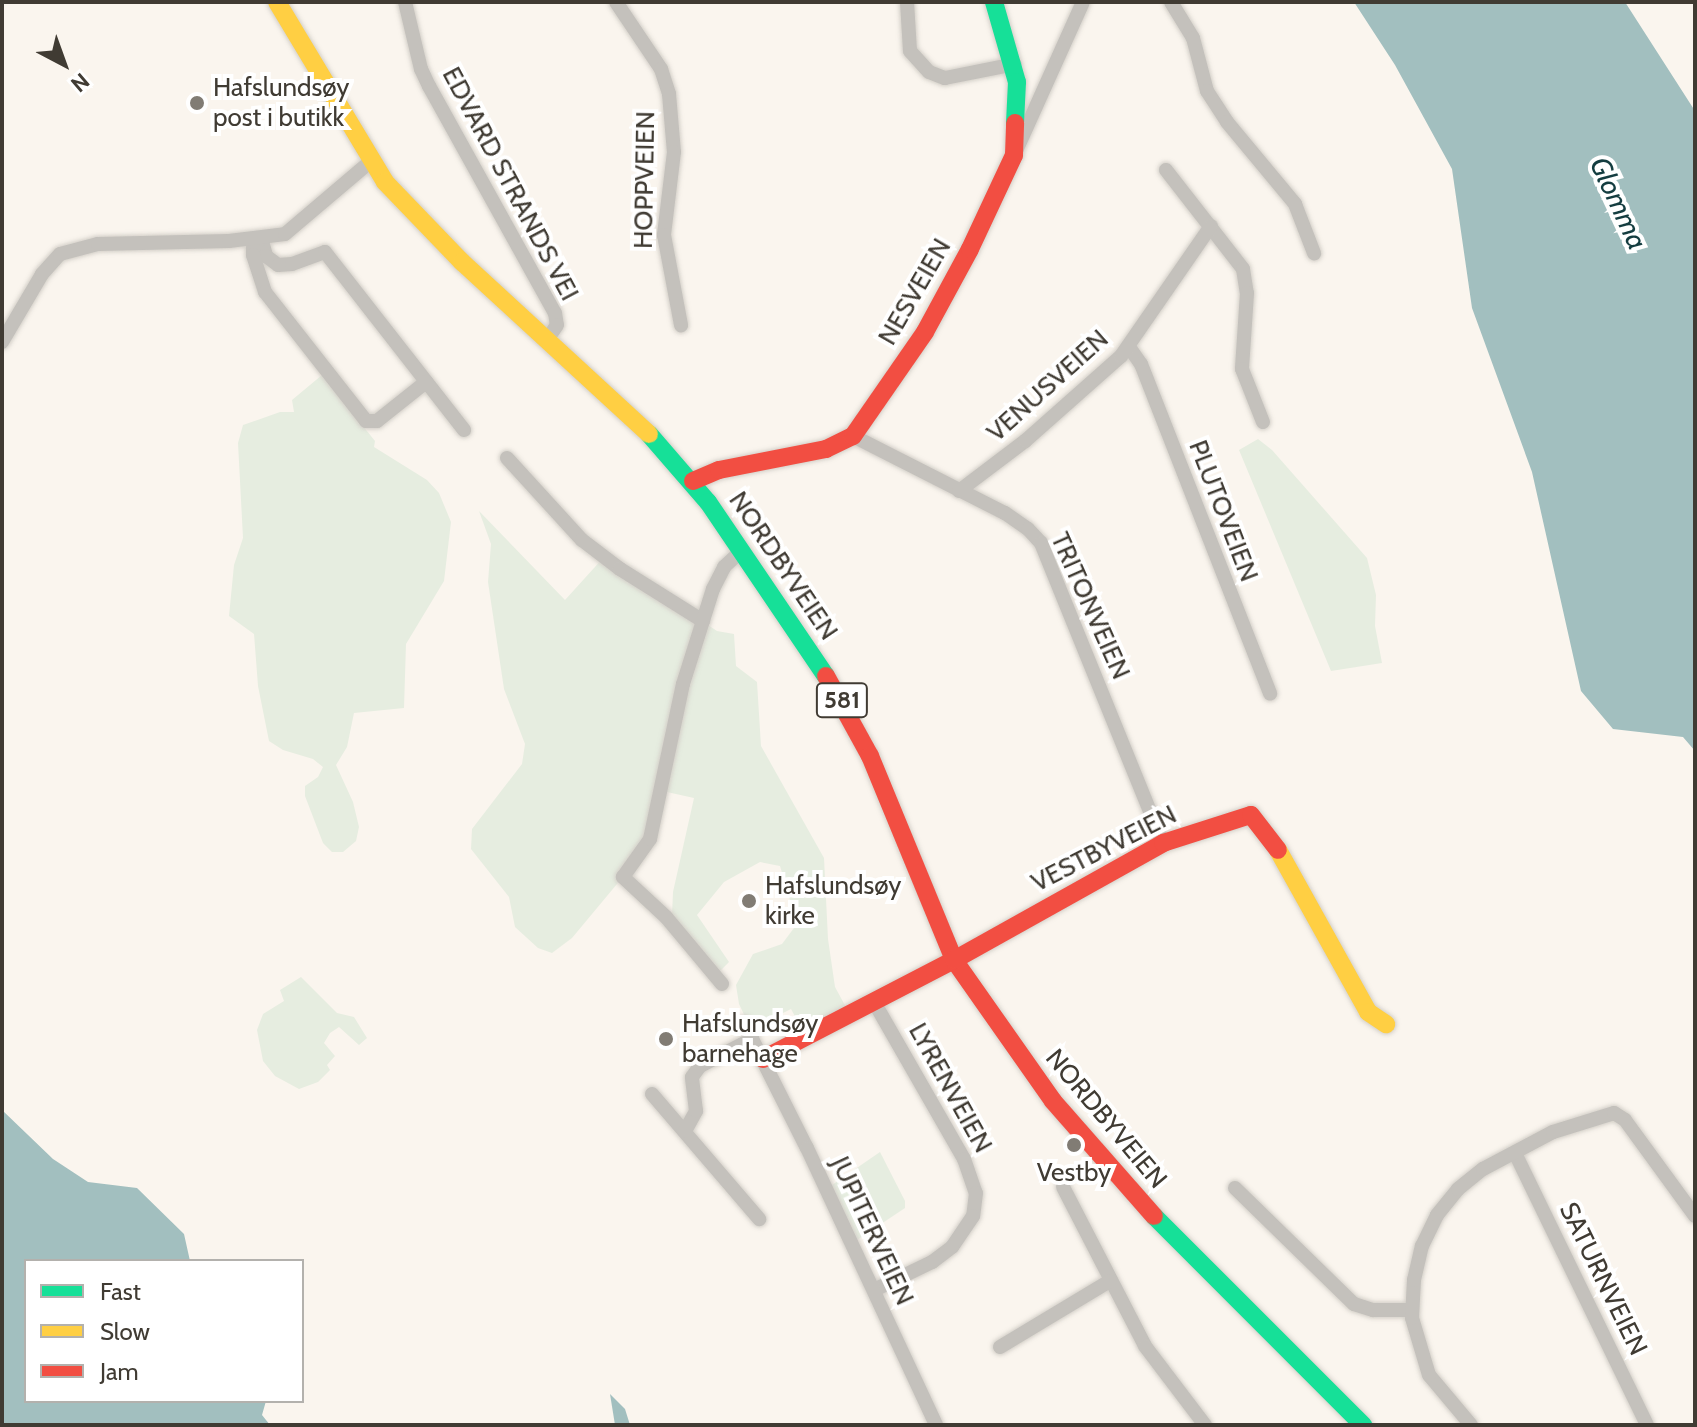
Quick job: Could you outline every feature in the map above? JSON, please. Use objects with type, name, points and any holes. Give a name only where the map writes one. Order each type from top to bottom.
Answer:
[{"type":"main road","name":"NORDBYVEIEN","points":[[277,2],[370,162],[429,230],[640,425],[693,481],[742,550],[854,721],[954,960],[1030,1071],[1096,1154],[1363,1425]]},
{"type":"main road","name":"NESVEIEN","points":[[853,436],[925,332],[970,249],[1014,155],[1016,73],[994,2]]},
{"type":"main road","points":[[693,481],[719,470],[826,449],[853,436]]},
{"type":"main road","name":"VESTBYVEIEN","points":[[763,1059],[954,960],[1163,843],[1251,815],[1274,843],[1368,1012],[1386,1024]]},
{"type":"street","name":"EDVARD STRANDS VEI","points":[[405,2],[417,54],[429,86],[555,313],[555,329],[547,340]]},
{"type":"street","name":"HOPPVEIEN","points":[[616,2],[661,69],[669,94],[674,144],[664,235],[681,325]]},
{"type":"street","points":[[907,2],[910,51],[929,72],[945,78],[1016,73],[1045,90]]},
{"type":"street","points":[[1014,155],[1083,2]]},
{"type":"street","points":[[1171,2],[1193,38],[1207,91],[1227,122],[1295,204],[1314,253]]},
{"type":"street","points":[[2,342],[42,274],[60,254],[98,244],[261,238],[294,230],[370,162]]},
{"type":"street","points":[[1166,170],[1236,256],[1246,276],[1242,369],[1263,422]]},
{"type":"street","name":"VENUSVEIEN","points":[[959,491],[1040,428],[1129,347],[1211,226]]},
{"type":"street","points":[[261,238],[253,248],[253,255],[265,292],[366,421],[377,421],[426,382]]},
{"type":"street","points":[[261,238],[266,256],[278,265],[292,264],[325,252],[464,430]]},
{"type":"street","name":"PLUTOVEIEN","points":[[1129,347],[1141,364],[1270,694]]},
{"type":"street","name":"TRITONVEIEN","points":[[853,436],[1018,521],[1041,543],[1163,843]]},
{"type":"street","points":[[507,458],[582,540],[620,569],[703,621]]},
{"type":"street","points":[[722,984],[666,917],[623,877],[650,839],[683,684],[703,621],[724,567],[742,550]]},
{"type":"street","name":"LYRENVEIEN","points":[[874,1002],[964,1159],[976,1193],[973,1216],[952,1247],[932,1262],[874,1290]]},
{"type":"street","name":"JUPITERVEIEN","points":[[744,1023],[936,1425]]},
{"type":"street","points":[[685,1131],[696,1111],[692,1077],[700,1066],[752,1039]]},
{"type":"street","points":[[652,1094],[759,1219]]},
{"type":"street","points":[[1471,1425],[1429,1375],[1419,1351],[1411,1310],[1418,1259],[1437,1215],[1475,1174],[1565,1127],[1610,1113],[1625,1120],[1695,1216]]},
{"type":"street","name":"SATURNVEIEN","points":[[1515,1153],[1647,1425]]},
{"type":"street","points":[[1063,1187],[1145,1346],[1205,1425]]},
{"type":"street","points":[[1235,1188],[1354,1304],[1373,1310],[1411,1310]]},
{"type":"street","points":[[1000,1347],[1110,1281]]},
{"type":"shaded area","points":[[322,375],[375,441],[374,447],[427,480],[439,493],[451,522],[444,581],[406,644],[404,708],[354,713],[347,747],[336,765],[353,802],[359,827],[356,841],[343,852],[332,852],[323,843],[305,796],[305,786],[318,777],[323,767],[313,759],[283,750],[269,741],[258,686],[254,634],[229,616],[234,565],[243,538],[238,443],[243,425],[280,412],[294,412],[292,400]]},
{"type":"shaded area","points":[[1258,439],[1272,450],[1367,558],[1376,595],[1375,626],[1382,663],[1331,671],[1239,450]]},
{"type":"shaded area","points":[[479,511],[565,600],[604,557],[703,621],[642,854],[572,938],[552,953],[538,948],[515,927],[509,897],[471,849],[472,829],[522,764],[525,744],[504,689],[488,582],[491,544]]},
{"type":"shaded area","points":[[708,625],[717,631],[734,634],[736,666],[757,682],[761,746],[824,858],[828,939],[835,987],[847,1009],[804,1033],[791,1009],[751,1029],[739,1004],[736,985],[753,954],[782,944],[797,924],[780,866],[760,862],[724,882],[697,915],[729,962],[717,974],[672,915],[673,892],[694,798],[667,792],[687,696]]},
{"type":"shaded area","points":[[301,977],[337,1013],[354,1017],[367,1038],[359,1045],[339,1027],[330,1033],[324,1043],[335,1056],[327,1065],[330,1070],[318,1082],[299,1089],[275,1076],[263,1061],[257,1030],[263,1014],[284,1001],[280,990]]},
{"type":"shaded area","points":[[880,1152],[905,1201],[905,1208],[857,1240],[832,1185]]},
{"type":"water","name":"Glomma","points":[[1354,2],[1625,2],[1695,111],[1695,751],[1683,737],[1613,729],[1581,691],[1532,472],[1472,308],[1452,169],[1395,65]]},
{"type":"water","points":[[2,1110],[53,1159],[88,1182],[137,1188],[184,1234],[190,1259],[24,1259],[24,1403],[265,1403],[262,1415],[270,1425],[2,1425]]},
{"type":"water","points":[[610,1394],[625,1409],[630,1425],[615,1425]]},
{"type":"traffic: fast","points":[[994,2],[1017,82],[1015,123]]},
{"type":"traffic: fast","points":[[649,434],[708,502],[826,676]]},
{"type":"traffic: fast","points":[[1154,1216],[1363,1425]]},
{"type":"traffic: slow","points":[[277,2],[385,182],[462,262],[649,434]]},
{"type":"traffic: slow","points":[[1278,850],[1368,1012],[1386,1024]]},
{"type":"traffic: jam","points":[[693,481],[719,470],[826,449],[853,436],[925,332],[970,249],[1014,155],[1015,123]]},
{"type":"traffic: jam","points":[[826,676],[870,756],[954,960],[1053,1101],[1154,1216]]},
{"type":"traffic: jam","points":[[763,1059],[954,960],[1163,843],[1251,815],[1278,850]]},
{"type":"place","name":"Hafslundsøy post i butikk","points":[[197,103]]},
{"type":"place","name":"Hafslundsøy kirke","points":[[749,901]]},
{"type":"place","name":"Hafslundsøy barnehage","points":[[666,1039]]},
{"type":"place","name":"Vestby","points":[[1074,1145]]}]
